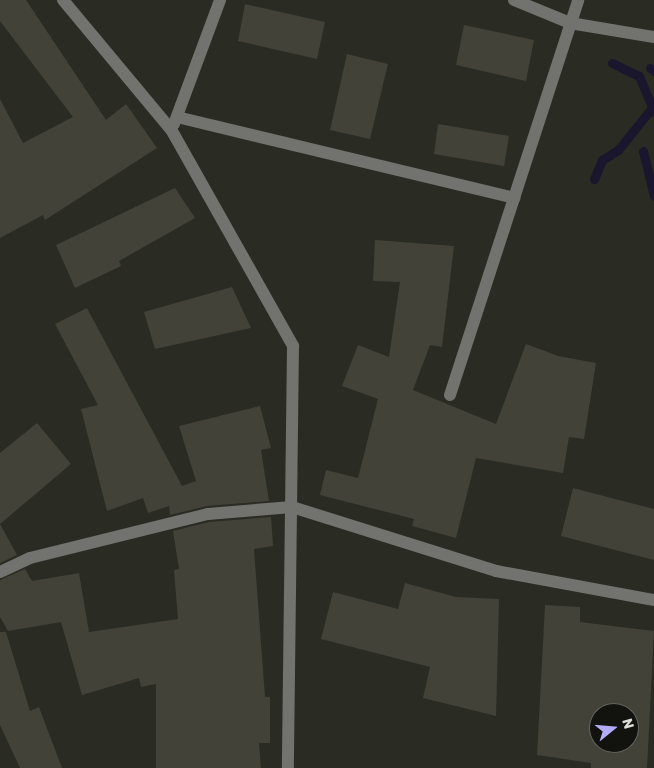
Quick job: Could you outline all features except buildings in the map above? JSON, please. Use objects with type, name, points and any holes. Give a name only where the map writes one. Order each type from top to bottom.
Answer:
[{"type":"street","points":[[62,0],[172,131],[293,346],[288,768]]},
{"type":"street","points":[[172,131],[220,0]]},
{"type":"street","points":[[514,0],[570,24],[654,37]]},
{"type":"street","points":[[450,395],[578,0]]},
{"type":"street","points":[[177,117],[237,135],[514,198]]},
{"type":"street","points":[[0,572],[30,558],[208,514],[292,507],[496,571],[654,600]]},
{"type":"waterway","points":[[612,63],[639,76],[654,112]]},
{"type":"waterway","points":[[650,68],[654,71]]},
{"type":"waterway","points":[[594,179],[602,160],[618,150],[651,109]]},
{"type":"waterway","points":[[643,151],[654,196]]}]
